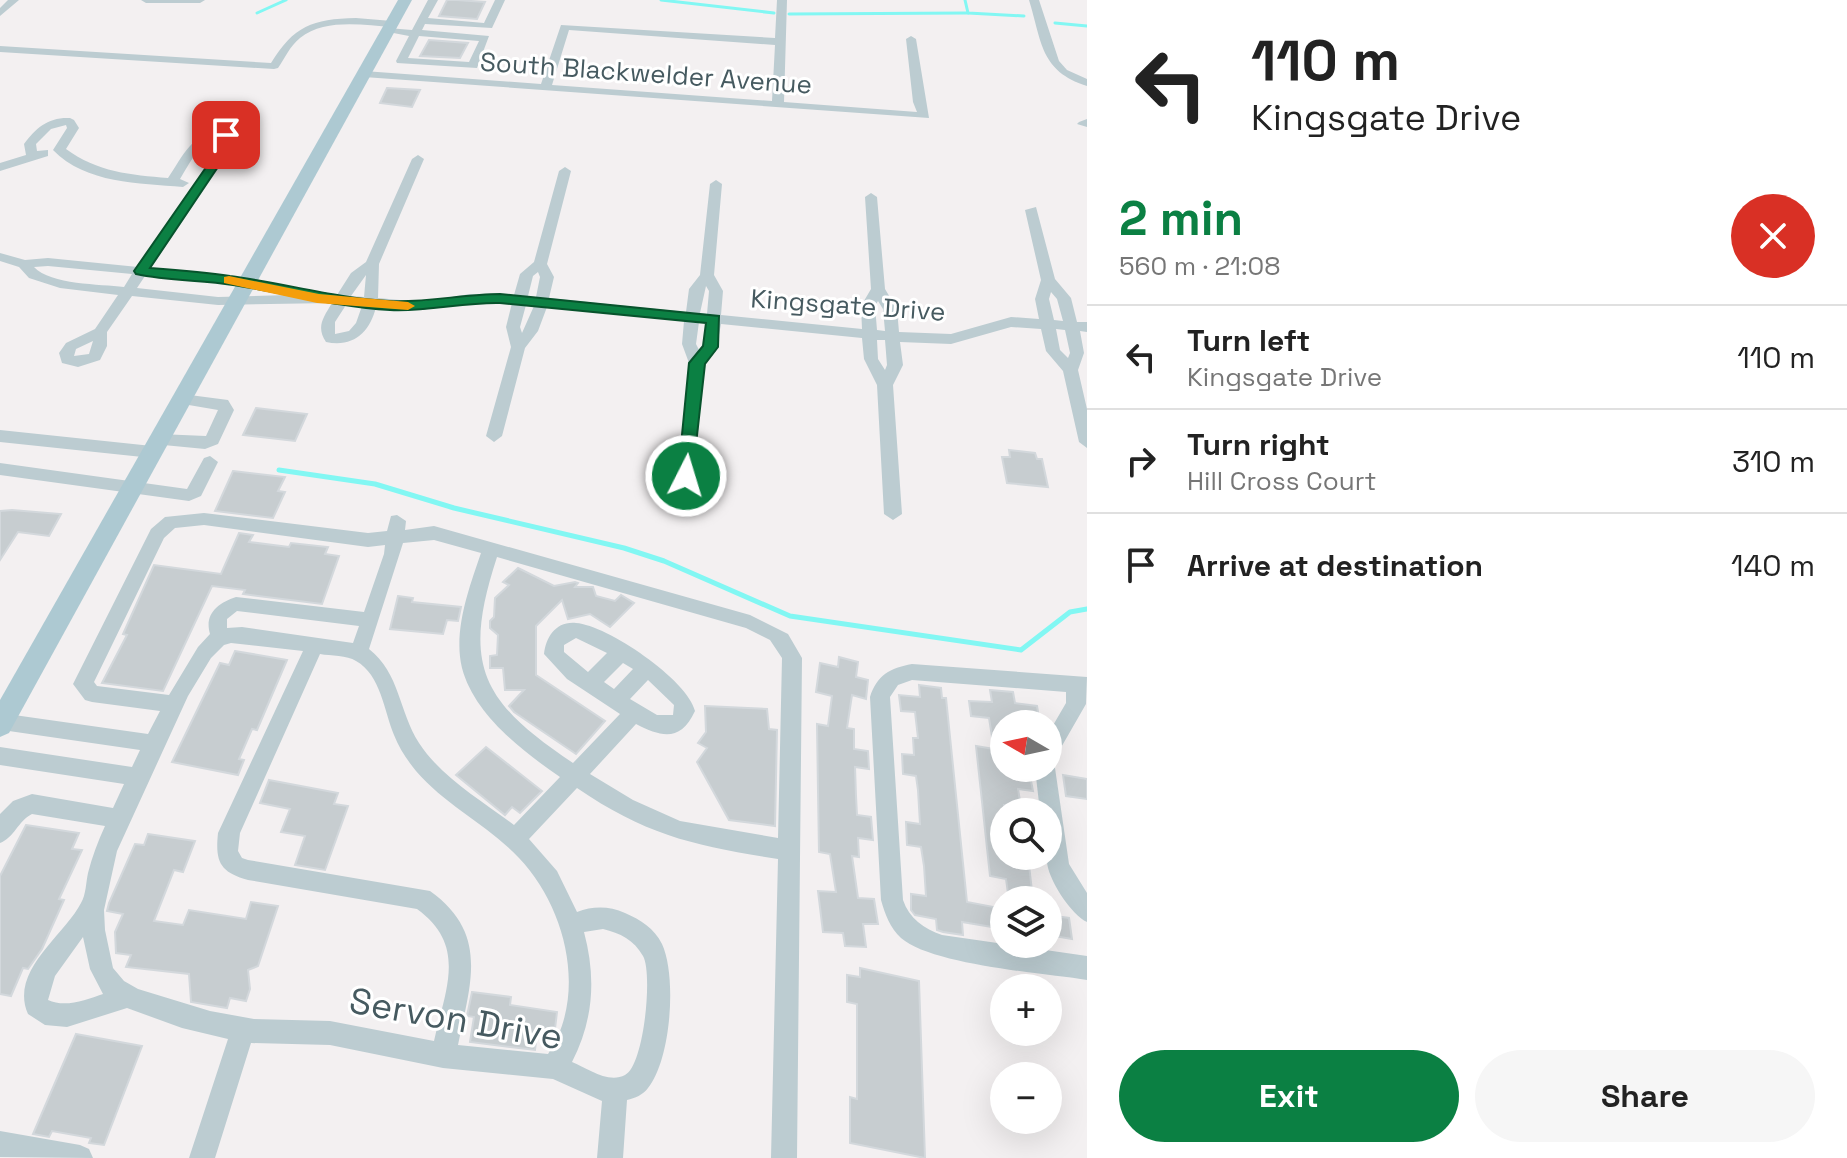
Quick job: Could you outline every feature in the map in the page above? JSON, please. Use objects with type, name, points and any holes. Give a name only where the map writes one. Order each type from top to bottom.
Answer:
[{"type":"main road","points":[[1,723],[405,0]]},
{"type":"street","points":[[0,13],[14,0]]},
{"type":"street","points":[[146,0],[200,0]]},
{"type":"street","points":[[0,49],[274,66],[295,36],[305,30],[345,22],[416,33],[485,38],[473,66],[401,61],[416,33],[433,0]]},
{"type":"street","points":[[422,21],[488,26],[500,0]]},
{"type":"street","points":[[1034,0],[1054,62],[1063,72],[1087,83]]},
{"type":"street","points":[[778,105],[782,9]]},
{"type":"street","points":[[546,87],[565,27],[781,42]]},
{"type":"street","name":"South Blackwelder Avenue","points":[[364,74],[925,116],[919,102],[911,39]]},
{"type":"street","points":[[0,167],[59,150],[73,128],[70,122],[57,121],[45,126],[30,144],[32,156]]},
{"type":"street","points":[[100,332],[230,140],[226,135],[211,135],[202,140],[172,182]]},
{"type":"street","points":[[59,150],[93,172],[198,184]]},
{"type":"street","points":[[372,264],[375,276],[360,329],[351,337],[337,340],[328,336],[326,328],[356,276],[372,264],[418,159]]},
{"type":"street","points":[[494,436],[518,347],[513,327],[520,300],[527,274],[540,264],[565,171]]},
{"type":"street","points":[[686,476],[697,363],[689,344],[691,317],[696,289],[707,275],[716,184]]},
{"type":"street","points":[[871,197],[878,289],[890,309],[893,337],[895,365],[885,385]]},
{"type":"street","points":[[1031,210],[1048,280],[1064,298],[1079,326],[1077,353],[1070,370]]},
{"type":"street","name":"Kingsgate Drive","points":[[0,257],[24,264],[48,262],[141,271],[242,292],[317,298]]},
{"type":"street","name":"Kingsgate Drive","points":[[24,264],[34,275],[49,281],[127,292],[242,292],[422,306],[470,298],[520,300],[893,337],[951,339],[1003,323],[1079,326]]},
{"type":"street","points":[[518,347],[534,331],[547,277],[540,264]]},
{"type":"street","points":[[697,363],[711,347],[716,291],[707,275]]},
{"type":"street","points":[[1048,280],[1042,299],[1047,323],[1055,354],[1070,370],[1087,442]]},
{"type":"street","points":[[878,289],[868,306],[873,364],[885,385],[893,514]]},
{"type":"street","points":[[0,436],[156,446],[212,440],[226,410],[222,404],[182,399]]},
{"type":"street","points":[[0,469],[189,495],[195,492],[210,462]]},
{"type":"street","points":[[175,704],[92,694],[83,684],[141,565],[163,528],[171,522],[190,519],[368,540],[397,529],[434,533],[750,622],[780,636],[792,658],[784,1158]]},
{"type":"street","points":[[359,652],[397,529]]},
{"type":"street","points":[[491,549],[470,629],[470,654],[477,686],[495,711],[576,776],[614,802],[661,824],[707,837],[788,850]]},
{"type":"street","points":[[221,637],[216,626],[218,618],[226,608],[236,604],[370,620]]},
{"type":"street","points":[[569,631],[586,632],[646,669],[681,695],[686,710],[674,723],[665,726],[645,721],[570,670],[554,654],[559,637],[569,631]]},
{"type":"street","points":[[126,997],[107,980],[93,938],[92,907],[104,854],[138,777],[204,653],[221,637],[242,635],[359,652],[375,662],[384,674],[396,720],[413,752],[467,806],[515,839],[551,880],[572,925],[580,975],[579,1009],[573,1033],[554,1067]]},
{"type":"street","points":[[315,645],[229,833],[227,853],[235,866],[248,870],[412,897],[435,906],[453,926],[462,956],[443,1056]]},
{"type":"street","points":[[590,683],[621,652]]},
{"type":"street","points":[[515,839],[576,776],[625,707],[646,669]]},
{"type":"street","points":[[1062,728],[1076,704],[1081,684],[912,672],[896,675],[885,683],[880,697],[892,900],[901,921],[920,938],[942,946],[1087,968]]},
{"type":"street","points":[[1,723],[156,744]]},
{"type":"street","points":[[0,756],[138,777]]},
{"type":"street","points":[[1047,782],[1058,864],[1066,883],[1087,911]]},
{"type":"street","points":[[0,833],[13,813],[20,807],[32,804],[119,819]]},
{"type":"street","points":[[92,907],[39,978],[34,996],[36,1006],[50,1016],[62,1016],[126,997]]},
{"type":"street","points":[[572,925],[583,919],[619,922],[649,940],[657,954],[659,973],[648,1064],[638,1083],[614,1091],[610,1158]]},
{"type":"street","name":"Servon Drive","points":[[126,997],[191,1021],[243,1030],[324,1032],[443,1056],[504,1065],[554,1067],[594,1086],[614,1091]]},
{"type":"street","points":[[202,1158],[243,1030]]},
{"type":"street","points":[[0,1144],[80,1158]]},
{"type":"building","points":[[447,0],[485,2],[477,19],[439,16]]},
{"type":"building","points":[[429,40],[468,43],[460,58],[420,56]]},
{"type":"building","points":[[387,88],[420,90],[412,107],[380,103]]},
{"type":"building","points":[[256,408],[307,414],[295,441],[243,435]]},
{"type":"building","points":[[1009,450],[1035,453],[1037,459],[1042,459],[1048,487],[1007,483],[1002,457],[1010,457]]},
{"type":"building","points":[[233,471],[285,477],[278,491],[285,492],[273,518],[215,511]]},
{"type":"building","points":[[0,511],[61,514],[49,536],[18,532],[0,560]]},
{"type":"building","points":[[239,533],[253,535],[249,542],[289,547],[291,543],[328,547],[325,554],[339,556],[322,604],[243,594],[245,590],[212,586],[163,691],[102,683],[127,635],[123,634],[154,565],[221,574]]},
{"type":"building","points":[[518,568],[554,586],[575,582],[578,583],[575,587],[593,587],[596,596],[615,601],[621,595],[634,603],[610,627],[590,614],[568,619],[562,600],[536,626],[536,675],[605,721],[576,754],[514,712],[509,706],[524,690],[505,690],[503,668],[490,668],[490,656],[497,655],[498,635],[490,628],[495,598],[509,585],[503,582]]},
{"type":"building","points":[[398,596],[413,598],[412,602],[461,607],[458,621],[447,620],[443,634],[390,629]]},
{"type":"building","points":[[235,651],[287,660],[257,730],[252,729],[239,759],[244,760],[238,775],[172,762],[220,663],[229,665]]},
{"type":"building","points":[[839,657],[858,662],[856,677],[868,680],[866,699],[852,695],[847,728],[854,729],[854,749],[868,751],[869,769],[855,767],[857,815],[871,817],[873,840],[858,838],[859,857],[852,856],[858,898],[874,899],[878,924],[863,924],[866,947],[845,946],[843,933],[823,932],[818,891],[836,892],[830,854],[819,852],[817,724],[828,726],[832,696],[816,692],[820,663],[838,667]]},
{"type":"building","points":[[919,685],[941,688],[942,698],[946,698],[967,902],[990,906],[990,927],[962,922],[963,935],[937,930],[936,919],[915,915],[911,910],[911,894],[926,896],[921,847],[907,845],[906,822],[920,824],[916,776],[903,774],[902,754],[914,755],[913,738],[918,738],[915,712],[901,711],[899,695],[920,697]]},
{"type":"building","points":[[990,690],[1013,692],[1015,703],[1037,706],[1038,710],[990,710],[990,724],[989,718],[971,716],[969,701],[992,702]]},
{"type":"building","points":[[705,706],[767,709],[769,729],[777,730],[775,826],[729,820],[697,762],[707,748],[698,743],[706,732]]},
{"type":"building","points":[[976,746],[990,748],[990,782],[1031,782],[1033,791],[1018,789],[1020,798],[990,798],[990,870],[1030,870],[1031,886],[1007,886],[1006,879],[990,876]]},
{"type":"building","points":[[486,747],[542,791],[520,813],[512,807],[505,815],[456,775]]},
{"type":"building","points":[[1063,775],[1087,779],[1087,799],[1066,796]]},
{"type":"building","points":[[269,780],[338,793],[334,804],[348,806],[325,870],[295,865],[305,836],[281,832],[290,809],[260,803]]},
{"type":"building","points":[[26,825],[79,833],[72,849],[82,850],[59,899],[64,900],[42,949],[28,969],[23,968],[11,996],[0,994],[0,876]]},
{"type":"building","points":[[148,834],[195,841],[183,872],[174,870],[154,921],[183,925],[189,910],[246,919],[251,902],[278,906],[258,966],[248,970],[250,989],[246,1001],[230,998],[227,1008],[191,1002],[189,974],[126,967],[131,955],[116,953],[115,932],[123,914],[107,911],[109,903],[135,844],[144,845]]},
{"type":"building","points":[[1062,917],[1069,918],[1072,939],[1062,937]]},
{"type":"building","points":[[860,968],[919,981],[925,1158],[850,1143],[850,1097],[857,1099],[857,1004],[847,1002],[847,975],[860,977]]},
{"type":"building","points":[[472,992],[511,997],[510,1005],[557,1012],[554,1037],[537,1034],[535,1050],[470,1042],[474,1017],[467,1016]]},
{"type":"building","points":[[76,1034],[142,1046],[104,1145],[89,1143],[91,1138],[52,1131],[49,1137],[33,1134]]},
{"type":"waterway","points":[[257,13],[286,0]]},
{"type":"waterway","points":[[661,0],[774,13]]},
{"type":"waterway","points":[[965,0],[968,13]]},
{"type":"waterway","points":[[789,14],[968,13]]},
{"type":"waterway","points":[[968,13],[1024,16]]},
{"type":"waterway","points":[[1055,23],[1087,26]]},
{"type":"waterway","points":[[279,470],[375,484],[454,508],[624,548],[664,561],[790,616],[1021,650],[1070,612],[1087,609]]},
{"type":"slow traffic","points":[[229,280],[300,292],[317,298],[408,306]]},
{"type":"route","points":[[226,135],[230,140],[222,154],[198,184],[141,271],[230,280],[300,292],[317,298],[389,305],[422,306],[470,298],[500,298],[714,319],[711,347],[697,363],[686,476]]}]
